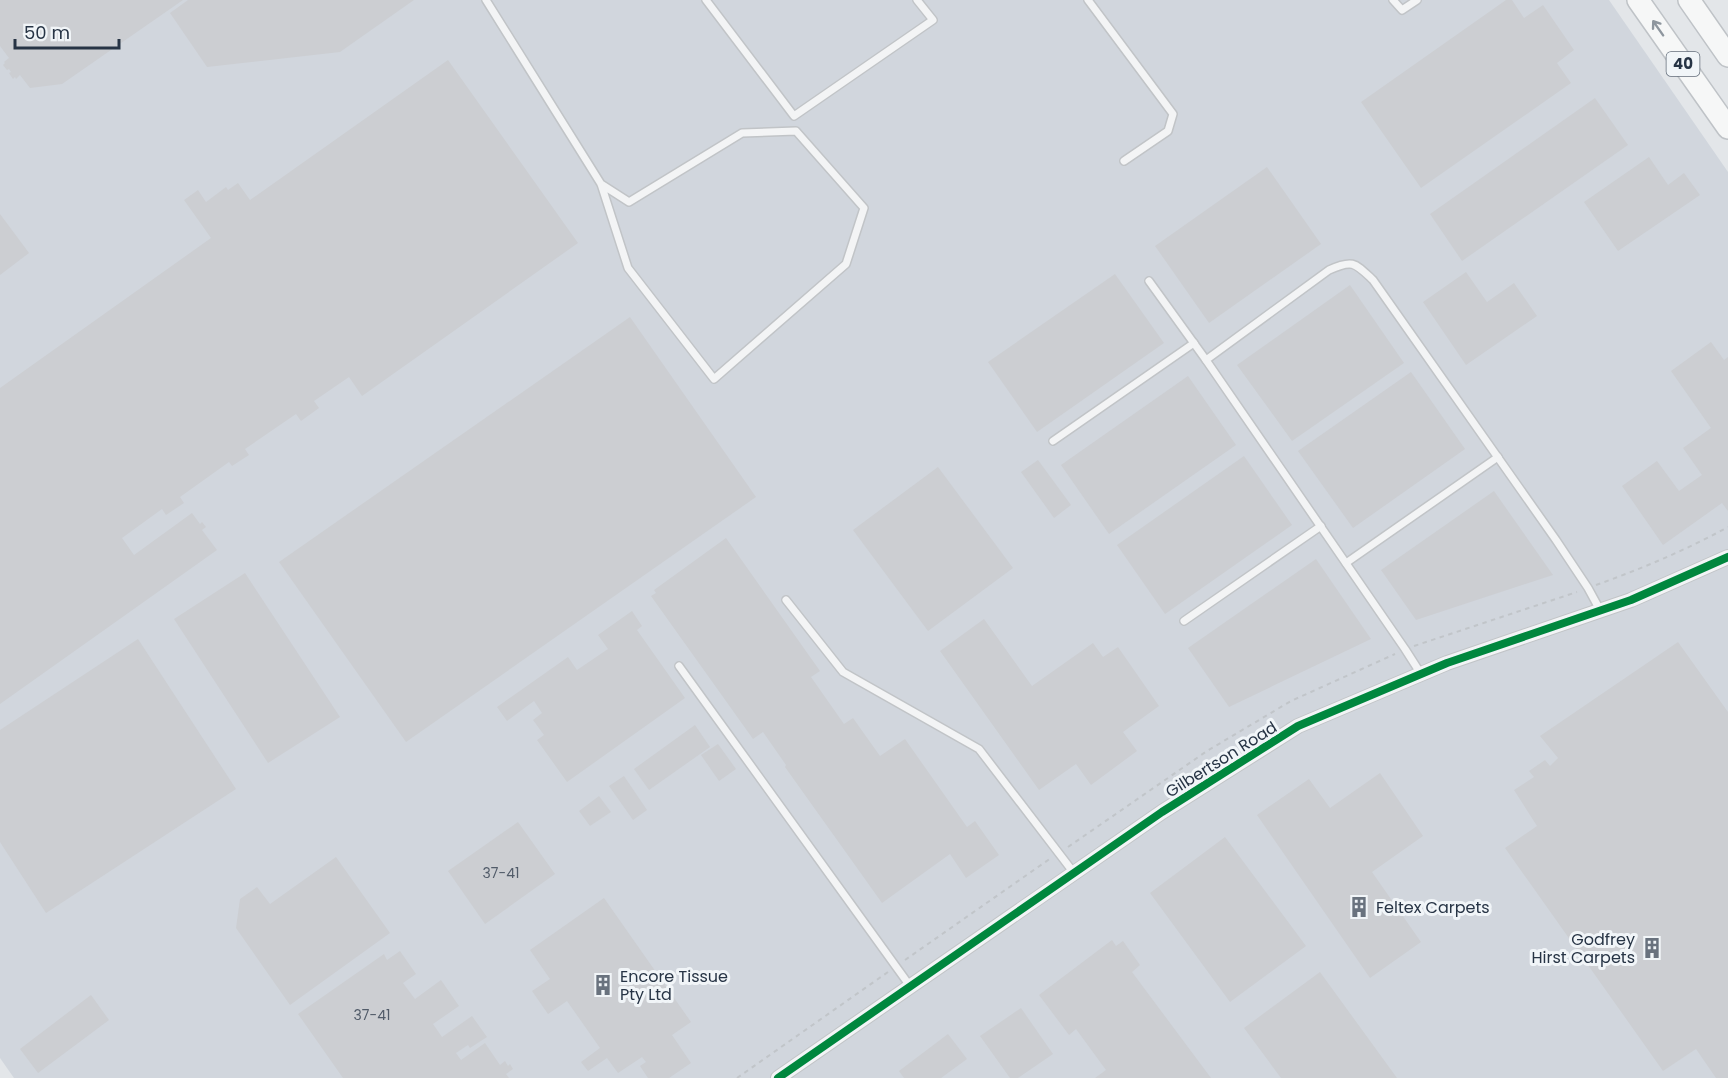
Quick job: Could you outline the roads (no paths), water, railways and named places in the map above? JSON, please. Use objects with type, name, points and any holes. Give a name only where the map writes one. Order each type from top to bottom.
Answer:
[{"type":"main road","name":"40","points":[[1638,0],[1728,128]]},
{"type":"main road","name":"40","points":[[1689,0],[1728,56]]},
{"type":"street","name":"Gilbertson Road","points":[[778,1078],[1162,812],[1298,726],[1447,663],[1631,600],[1728,557]]},
{"type":"lane","points":[[486,0],[602,184],[628,268],[714,379],[846,264],[864,208],[796,131],[742,133],[629,202],[602,184]]},
{"type":"lane","points":[[706,0],[794,116],[933,20],[922,1]]},
{"type":"lane","points":[[1088,0],[1173,114],[1168,131],[1124,161]]},
{"type":"lane","points":[[1394,0],[1402,10],[1417,0]]},
{"type":"lane","points":[[1206,360],[1329,270],[1344,263],[1359,266],[1373,280],[1498,457],[1556,540],[1600,610]]},
{"type":"lane","points":[[1149,282],[1321,526],[1406,649],[1420,674]]},
{"type":"lane","points":[[1053,441],[1194,343]]},
{"type":"lane","points":[[1346,563],[1498,457]]},
{"type":"lane","points":[[1184,621],[1321,526]]},
{"type":"lane","points":[[786,600],[843,672],[979,749],[1074,873]]},
{"type":"lane","points":[[679,666],[910,986]]},
{"type":"place","name":"Feltex Carpets","points":[[1359,907]]},
{"type":"place","name":"Godfrey Hirst Carpets","points":[[1652,948]]},
{"type":"place","name":"Encore Tissue Pty Ltd","points":[[603,985]]}]
